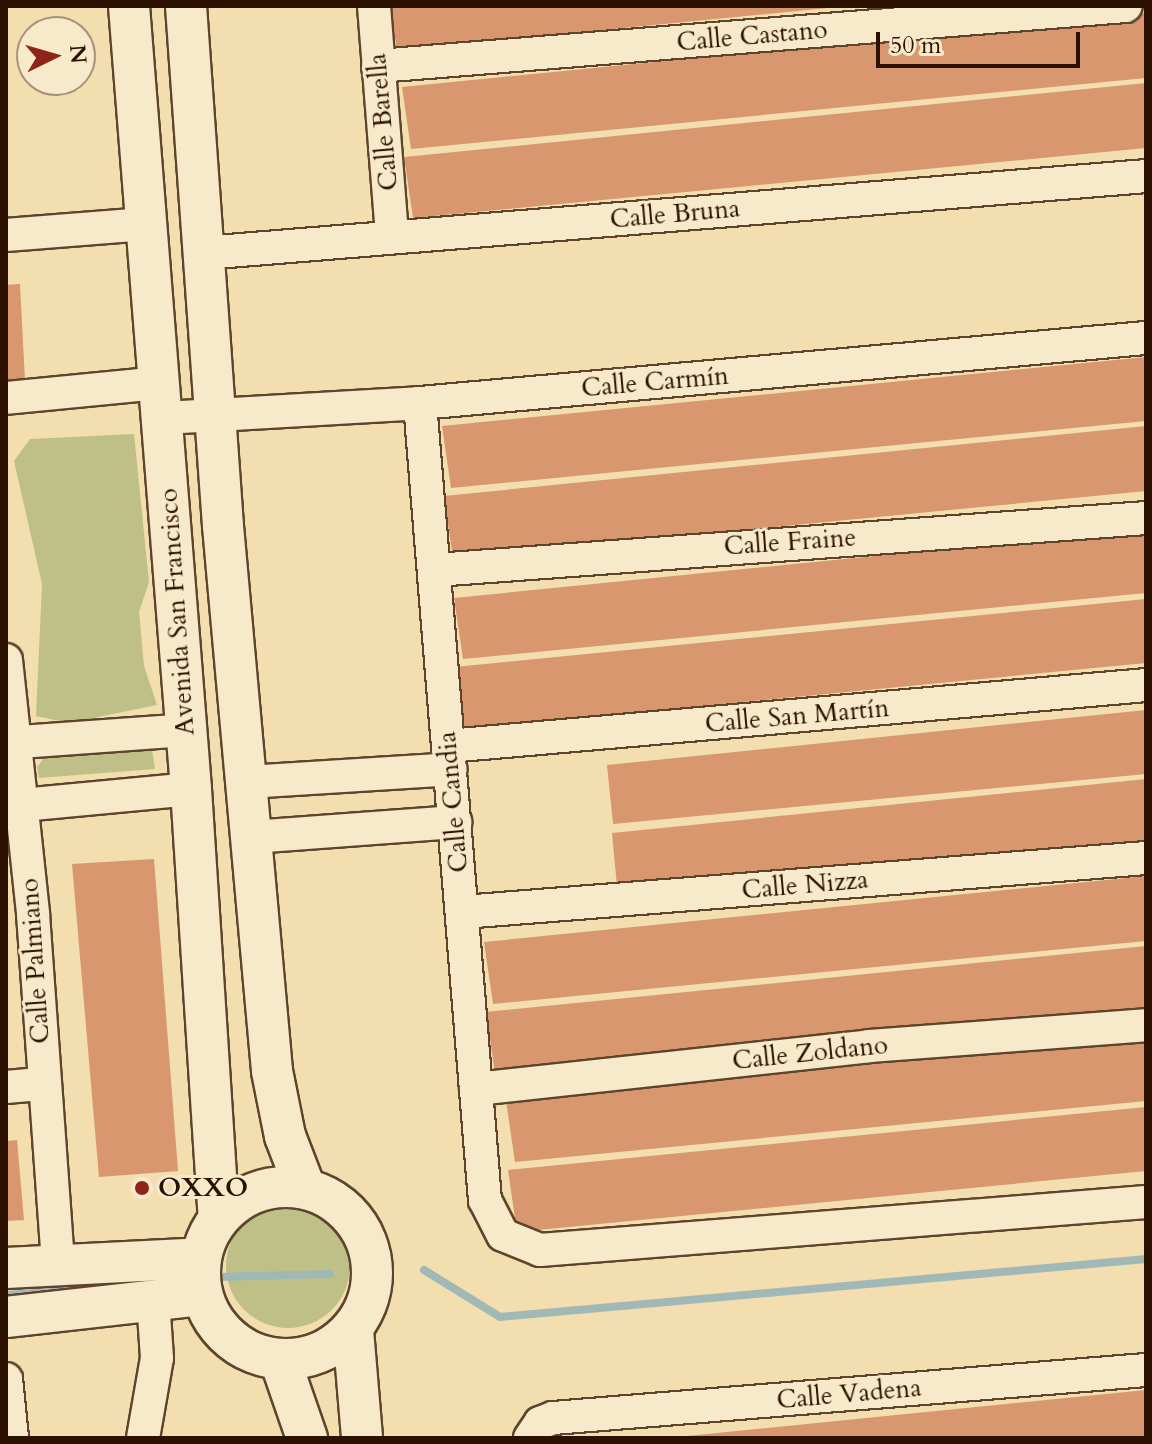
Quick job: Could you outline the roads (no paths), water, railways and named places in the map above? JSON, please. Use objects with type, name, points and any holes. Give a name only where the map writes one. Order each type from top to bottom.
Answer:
[{"type":"street","name":"Avenida San Francisco","points":[[129,6],[191,789],[219,1218]]},
{"type":"street","name":"Avenida San Francisco","points":[[186,6],[216,414],[272,1071],[285,1136],[305,1188]]},
{"type":"street","name":"Calle Barella","points":[[374,6],[392,237]]},
{"type":"street","name":"Calle Castano","points":[[378,66],[1126,6]]},
{"type":"street","points":[[138,121],[196,116]]},
{"type":"street","name":"Calle Bruna","points":[[204,253],[1146,176]]},
{"type":"street","points":[[6,235],[146,224]]},
{"type":"street","name":"Calle Carmín","points":[[6,398],[161,400],[216,414],[420,403],[1146,338]]},
{"type":"street","name":"Calle Candia","points":[[420,403],[485,1200],[503,1235],[540,1250],[1146,1202]]},
{"type":"street","name":"Calle Fraine","points":[[435,570],[1146,518]]},
{"type":"street","name":"Calle Palmiano","points":[[6,660],[11,743],[22,805],[20,915],[43,1084],[58,1264]]},
{"type":"street","name":"Calle San Martín","points":[[247,782],[450,757],[1146,685]]},
{"type":"street","points":[[11,743],[186,730]]},
{"type":"street","points":[[22,805],[191,789]]},
{"type":"street","points":[[252,837],[455,822]]},
{"type":"street","name":"Calle Nizza","points":[[463,912],[1146,858]]},
{"type":"street","name":"Calle Zoldano","points":[[476,1089],[869,1046],[1146,1025]]},
{"type":"street","points":[[6,1087],[43,1084]]},
{"type":"street","points":[[353,1330],[325,1351],[280,1360],[251,1353],[227,1337],[201,1276],[219,1218],[239,1200],[265,1189],[305,1188],[344,1209],[362,1231],[371,1259],[371,1288],[353,1330],[362,1438]]},
{"type":"street","points":[[6,1268],[58,1264],[201,1276]]},
{"type":"street","points":[[6,1317],[153,1300],[201,1276]]},
{"type":"street","points":[[143,1438],[157,1358],[153,1300]]},
{"type":"street","points":[[280,1360],[307,1438]]},
{"type":"street","name":"Calle Vadena","points":[[542,1428],[1146,1370]]},
{"type":"street","points":[[6,1379],[12,1438]]},
{"type":"waterway","points":[[424,1270],[500,1317],[1146,1259]]},
{"type":"waterway","points":[[216,1277],[330,1274]]},
{"type":"waterway","points":[[6,1295],[73,1290]]},
{"type":"place","name":"OXXO","points":[[142,1188]]}]
